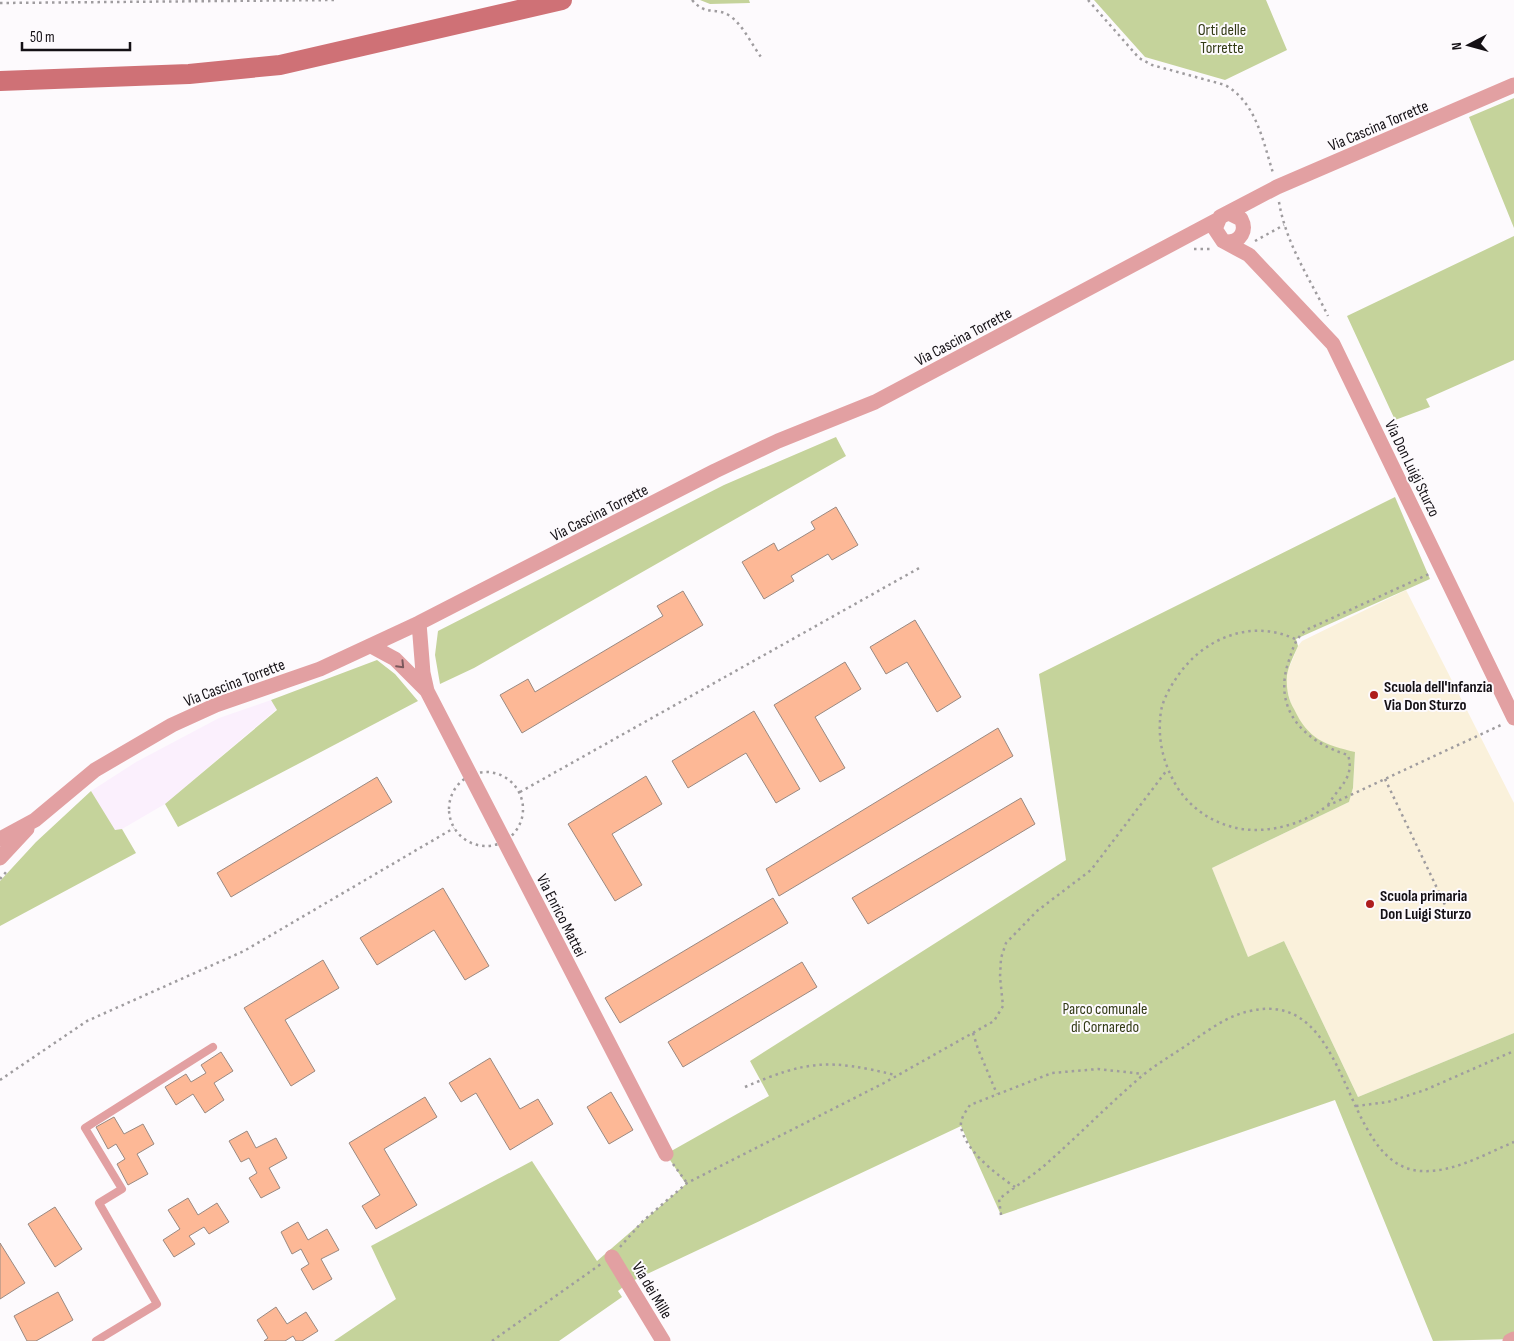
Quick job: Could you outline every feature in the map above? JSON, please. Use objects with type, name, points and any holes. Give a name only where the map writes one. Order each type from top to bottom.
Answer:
[{"type":"main road","points":[[0,81],[189,74],[280,65],[562,0]]},
{"type":"street","name":"Via Cascina Torrette","points":[[0,858],[35,820],[95,770],[172,725],[216,705],[320,669],[371,646],[724,467],[778,441],[883,398],[1277,187],[1514,85]]},
{"type":"street","points":[[1243,228],[1238,216],[1223,217],[1215,229],[1223,240],[1237,240],[1243,228],[1257,198]]},
{"type":"street","name":"Via Don Luigi Sturzo","points":[[1243,228],[1249,255]]},
{"type":"street","name":"Via Cascina Torrette","points":[[1184,238],[1223,240]]},
{"type":"street","name":"Via Don Luigi Sturzo","points":[[1223,240],[1249,255],[1334,344],[1442,568],[1511,720]]},
{"type":"street","name":"Via Enrico Mattei","points":[[419,623],[423,673],[427,691],[666,1154]]},
{"type":"street","name":"Via Enrico Mattei","points":[[371,646],[395,659],[427,691]]},
{"type":"street","name":"Via Cascina Torrette","points":[[0,839],[35,820]]},
{"type":"street","name":"Via dei Mille","points":[[612,1257],[663,1341]]},
{"type":"street","points":[[1510,1341],[1514,1339]]},
{"type":"lane","points":[[96,1341],[157,1304],[98,1203],[122,1189],[85,1128],[213,1046]]},
{"type":"path","points":[[0,3],[336,0]]},
{"type":"path","points":[[692,0],[707,11],[722,12],[731,16],[761,57]]},
{"type":"path","points":[[1088,0],[1139,58],[1152,65],[1225,85],[1236,91],[1248,104],[1259,130],[1277,187],[1284,225],[1298,262],[1318,296],[1335,334],[1334,344]]},
{"type":"path","points":[[520,792],[922,566]]},
{"type":"path","points":[[1327,806],[1350,775],[1350,760],[1348,755],[1319,744],[1308,736],[1296,723],[1290,711],[1284,685],[1295,639],[1306,630],[1442,568]]},
{"type":"path","points":[[1295,639],[1270,631],[1234,633],[1215,641],[1198,652],[1182,668],[1170,687],[1161,709],[1159,735],[1167,770],[1182,795],[1194,809],[1212,820],[1233,827],[1258,831],[1280,828],[1305,819],[1327,806],[1511,720]]},
{"type":"path","points":[[492,1341],[612,1257],[643,1221],[687,1184],[897,1076],[994,1021],[1003,1006],[1000,977],[1001,958],[1006,943],[1037,911],[1090,870],[1167,770]]},
{"type":"path","points":[[1385,779],[1446,907]]},
{"type":"path","points":[[0,1080],[87,1021],[244,951],[454,828]]},
{"type":"path","points":[[1001,1215],[999,1198],[1044,1166],[1144,1074],[1229,1018],[1250,1011],[1272,1010],[1294,1015],[1310,1024],[1323,1040],[1376,1144],[1404,1166],[1418,1171],[1432,1171],[1453,1167],[1514,1142]]},
{"type":"path","points":[[973,1033],[978,1050],[997,1094]]},
{"type":"path","points":[[1356,1106],[1388,1102],[1425,1090],[1514,1051]]},
{"type":"path","points":[[745,1087],[779,1072],[808,1065],[859,1066],[897,1076]]},
{"type":"path","points":[[1015,1187],[982,1160],[961,1126],[963,1115],[970,1106],[1052,1073],[1098,1068],[1144,1074]]},
{"type":"path","points":[[666,1154],[687,1184]]},
{"type":"shaded area","name":"Scuola primaria Don Luigi Sturzo","points":[[1406,590],[1514,803],[1514,1033],[1358,1097],[1284,941],[1248,958],[1212,868],[1349,802],[1353,788],[1355,753],[1331,746],[1312,736],[1300,723],[1291,704],[1286,686],[1287,673],[1302,641]]},
{"type":"shaded area","points":[[271,700],[277,709],[165,804],[122,829],[115,831],[91,791],[136,762],[219,718]]},
{"type":"green space","points":[[700,0],[749,0],[750,3],[710,4]]},
{"type":"green space","name":"Orti delle Torrette","points":[[1094,0],[1266,0],[1287,50],[1225,80],[1145,57]]},
{"type":"green space","points":[[1514,98],[1514,228],[1469,117]]},
{"type":"green space","points":[[1514,236],[1514,360],[1426,399],[1430,407],[1395,420],[1347,316]]},
{"type":"green space","points":[[836,437],[846,456],[474,668],[440,684],[435,655],[438,631],[724,485]]},
{"type":"green space","name":"Parco comunale di Cornaredo","points":[[1395,497],[1430,579],[1296,639],[1298,646],[1287,675],[1290,701],[1305,727],[1326,743],[1355,752],[1353,788],[1349,802],[1212,868],[1248,957],[1284,941],[1358,1097],[1514,1033],[1514,1339],[1433,1341],[1335,1100],[1001,1215],[961,1126],[628,1283],[618,1291],[622,1297],[559,1341],[334,1341],[396,1299],[371,1246],[532,1161],[597,1261],[686,1184],[666,1154],[769,1096],[750,1061],[1066,860],[1039,674]]},
{"type":"green space","points":[[377,660],[395,674],[418,701],[178,827],[165,804],[277,710],[271,700]]},
{"type":"green space","points":[[91,791],[115,830],[122,829],[136,853],[0,926],[0,881],[36,842]]},
{"type":"building","points":[[836,507],[858,545],[832,560],[828,554],[791,576],[794,581],[764,599],[742,562],[774,543],[778,551],[815,529],[811,522]]},
{"type":"building","points":[[683,591],[703,625],[522,733],[500,695],[528,679],[535,692],[663,616],[657,606]]},
{"type":"building","points":[[915,620],[961,697],[937,712],[907,662],[886,674],[870,647]]},
{"type":"building","points":[[845,662],[861,689],[815,717],[845,768],[820,782],[774,705]]},
{"type":"building","points":[[754,711],[800,789],[776,803],[746,753],[688,788],[672,761]]},
{"type":"building","points":[[998,728],[1013,756],[779,896],[766,869]]},
{"type":"building","points":[[646,776],[662,804],[612,834],[642,885],[615,901],[568,824]]},
{"type":"building","points":[[377,777],[392,802],[231,897],[217,873]]},
{"type":"building","points":[[1021,798],[1035,824],[868,924],[852,898]]},
{"type":"building","points":[[443,888],[489,966],[465,980],[434,930],[377,965],[360,938]]},
{"type":"building","points":[[773,898],[788,923],[620,1023],[605,998]]},
{"type":"building","points":[[323,960],[339,988],[285,1020],[315,1071],[291,1086],[244,1008]]},
{"type":"building","points":[[802,962],[817,987],[683,1067],[668,1042]]},
{"type":"building","points":[[221,1052],[233,1071],[214,1083],[224,1100],[205,1113],[193,1094],[176,1105],[165,1087],[186,1074],[191,1082],[206,1073],[201,1065]]},
{"type":"building","points":[[490,1058],[520,1109],[538,1099],[553,1124],[510,1150],[476,1093],[461,1102],[449,1083]]},
{"type":"building","points":[[611,1092],[633,1130],[609,1144],[587,1107]]},
{"type":"building","points":[[425,1097],[437,1117],[384,1149],[417,1205],[376,1229],[362,1206],[380,1195],[349,1143]]},
{"type":"building","points":[[114,1117],[124,1134],[143,1124],[154,1144],[137,1154],[148,1174],[128,1185],[117,1164],[125,1159],[116,1144],[108,1149],[96,1127]]},
{"type":"building","points":[[247,1131],[256,1148],[276,1138],[287,1158],[269,1168],[280,1188],[261,1198],[249,1178],[257,1173],[249,1158],[241,1162],[229,1141]]},
{"type":"building","points":[[188,1198],[198,1215],[217,1203],[229,1222],[209,1234],[204,1227],[189,1236],[195,1244],[174,1257],[163,1240],[180,1229],[168,1210]]},
{"type":"building","points":[[55,1207],[82,1249],[55,1267],[28,1224]]},
{"type":"building","points":[[298,1222],[308,1240],[327,1229],[339,1250],[321,1259],[332,1279],[313,1290],[301,1269],[309,1264],[301,1249],[292,1254],[281,1232]]},
{"type":"building","points":[[0,1243],[25,1283],[0,1299]]},
{"type":"building","points":[[58,1292],[73,1320],[36,1341],[27,1341],[14,1316]]},
{"type":"building","points":[[276,1307],[287,1324],[306,1312],[318,1331],[302,1341],[296,1341],[293,1336],[285,1341],[264,1341],[268,1338],[257,1320]]},
{"type":"place","name":"Scuola dell'Infanzia Via Don Sturzo","points":[[1374,695]]},
{"type":"place","name":"Scuola primaria Don Luigi Sturzo","points":[[1370,904]]}]
